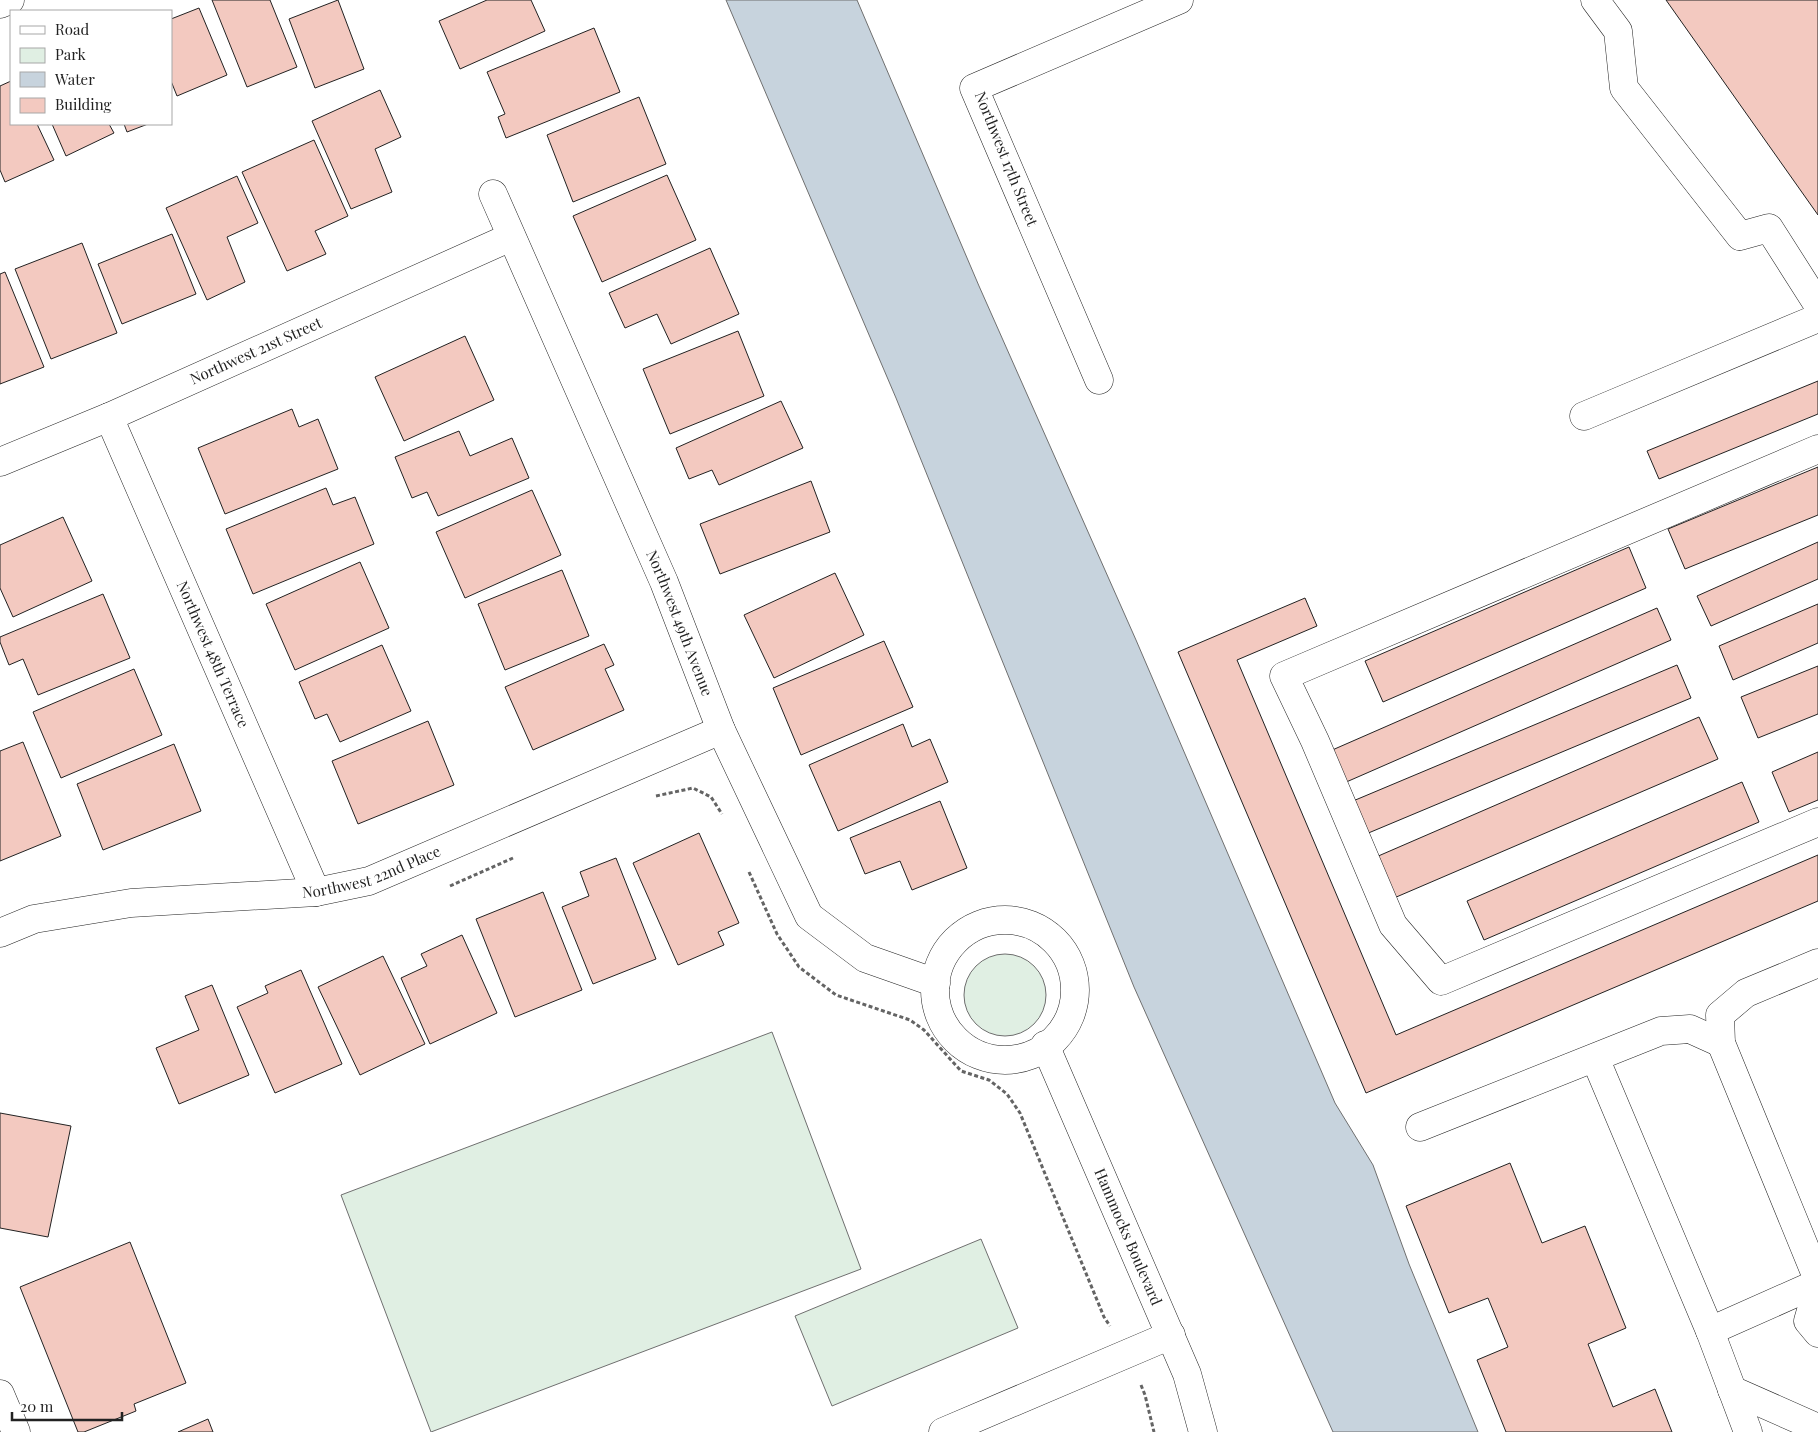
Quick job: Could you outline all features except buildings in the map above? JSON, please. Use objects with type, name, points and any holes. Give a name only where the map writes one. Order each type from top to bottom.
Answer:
[{"type":"street","points":[[0,4],[10,0]]},
{"type":"street","name":"Northwest 17th Street","points":[[1099,380],[974,88],[1179,0]]},
{"type":"street","points":[[1596,0],[1618,31],[1624,88],[1740,236],[1769,228],[1818,305]]},
{"type":"street","name":"Northwest 49th Avenue","points":[[493,194],[664,582],[721,730],[809,916],[864,958],[936,983]]},
{"type":"street","name":"Northwest 21st Street","points":[[0,462],[109,416],[511,237]]},
{"type":"street","points":[[1584,416],[1818,318]]},
{"type":"street","name":"Northwest 48th Terrace","points":[[109,416],[316,892]]},
{"type":"street","points":[[1818,449],[1284,676],[1315,741],[1393,925],[1440,981],[1818,822]]},
{"type":"street","name":"Northwest 22nd Place","points":[[0,933],[34,919],[131,903],[316,892],[369,881],[721,730]]},
{"type":"street","points":[[1011,920],[1035,926],[1055,940],[1068,960],[1076,983],[1074,1007],[1064,1030],[1030,1058],[1005,1061],[984,1058],[963,1049],[948,1034],[937,1014],[933,992],[936,983],[947,949],[964,932],[987,922],[1011,920]]},
{"type":"street","points":[[1818,963],[1746,993],[1720,1015],[1721,1043],[1818,1283],[1808,1321],[1818,1333]]},
{"type":"street","points":[[1420,1126],[1660,1031],[1690,1028],[1721,1043]]},
{"type":"street","name":"Hammocks Boulevard","points":[[1045,1045],[1187,1374],[1203,1432]]},
{"type":"street","points":[[1595,1058],[1710,1331],[1748,1432]]},
{"type":"street","points":[[1710,1331],[1818,1283]]},
{"type":"street","points":[[943,1432],[1171,1335]]},
{"type":"street","points":[[1732,1390],[1818,1428]]},
{"type":"path","points":[[652,797],[693,788],[711,797],[726,821]]},
{"type":"path","points":[[450,886],[520,855]]},
{"type":"path","points":[[745,864],[777,934],[799,967],[836,996],[910,1020],[924,1030],[961,1071],[989,1080],[1007,1094],[1020,1113],[1104,1317],[1127,1353],[1145,1395],[1154,1432]]},
{"type":"green space","points":[[1005,954],[1021,957],[1034,966],[1043,979],[1046,995],[1043,1011],[1034,1024],[1021,1033],[1005,1036],[989,1033],[976,1024],[967,1011],[964,995],[967,979],[976,966],[989,957]]},
{"type":"green space","points":[[772,1032],[861,1269],[431,1432],[341,1195]]},
{"type":"green space","points":[[981,1239],[1018,1328],[832,1406],[795,1316]]},
{"type":"water","points":[[726,0],[857,0],[979,286],[1136,640],[1335,1103],[1373,1165],[1409,1264],[1478,1432],[1333,1432],[1134,987],[896,398]]}]
